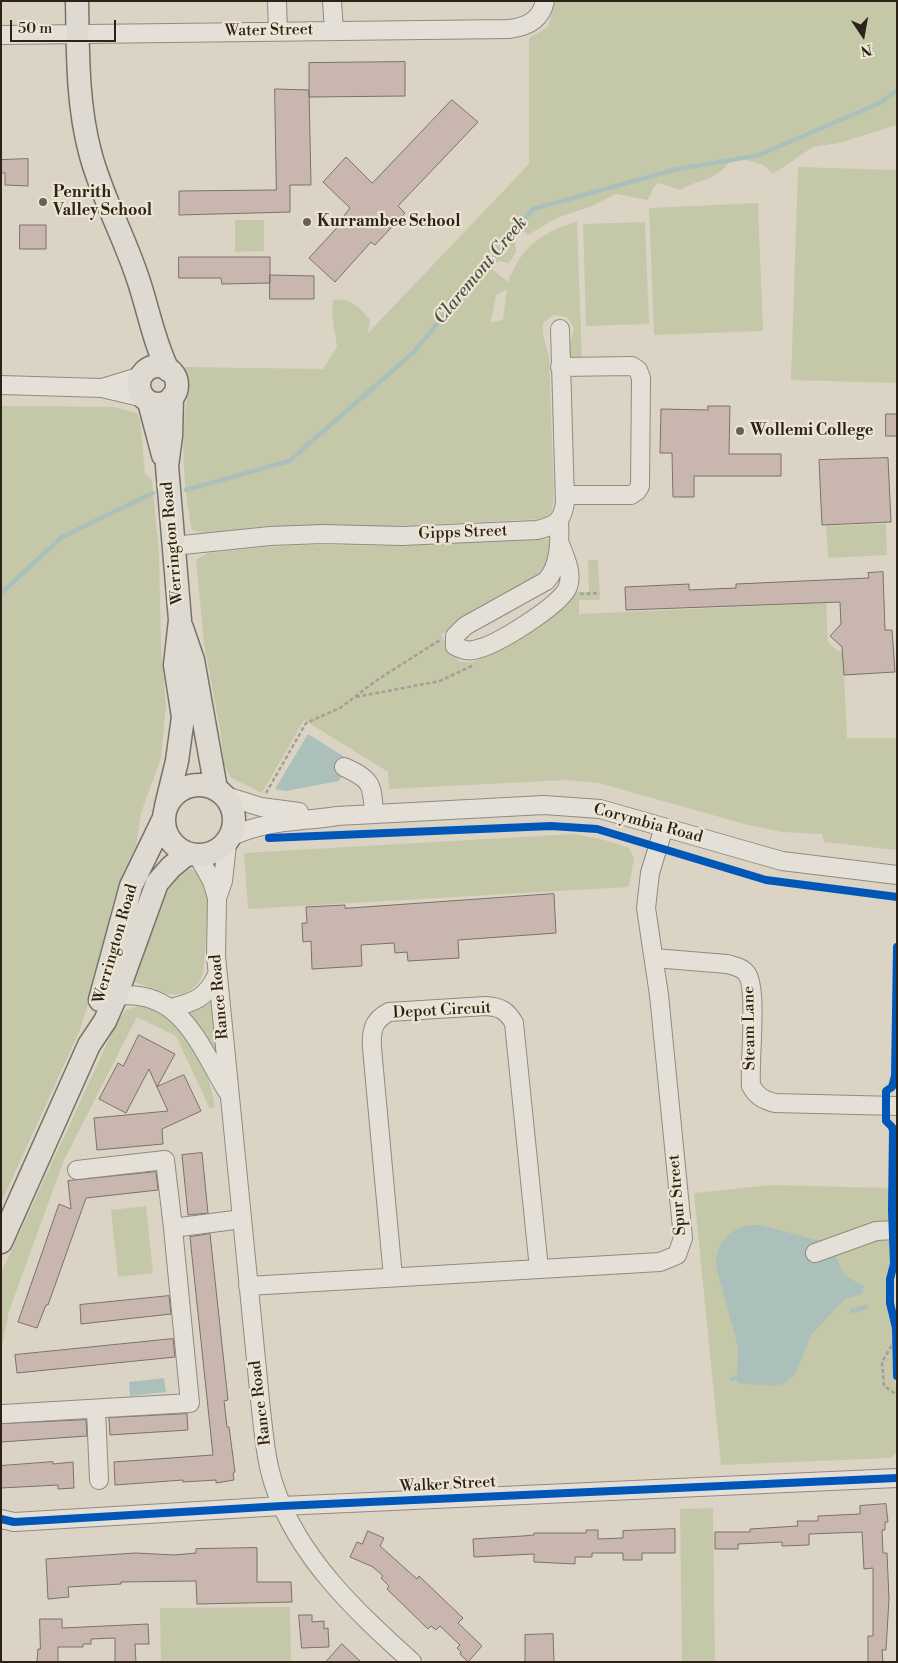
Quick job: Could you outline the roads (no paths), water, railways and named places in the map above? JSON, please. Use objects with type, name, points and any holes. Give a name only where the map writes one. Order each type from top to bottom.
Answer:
[{"type":"main road","points":[[77,1],[81,101],[96,174],[136,272],[147,316],[168,370],[176,379],[176,386],[172,397],[162,403],[147,400],[139,388],[143,373],[144,337],[147,316]]},
{"type":"main road","points":[[143,373],[157,366],[168,370]]},
{"type":"main road","name":"Werrington Road","points":[[172,397],[171,436],[167,466],[180,620],[192,660],[221,792]]},
{"type":"main road","name":"Werrington Road","points":[[147,400],[167,466]]},
{"type":"main road","name":"Werrington Road","points":[[89,1045],[93,1022],[129,893],[165,812],[177,761],[183,717],[175,664],[180,620]]},
{"type":"main road","points":[[199,785],[221,792],[232,806],[235,817],[229,840],[209,855],[192,855],[177,848],[169,840],[165,829],[165,812],[173,796],[182,789],[199,785]]},
{"type":"main road","name":"Werrington Road","points":[[1,1242],[89,1045],[105,1021],[116,996],[157,883],[171,867],[192,855]]},
{"type":"street","points":[[277,1],[278,31]]},
{"type":"street","points":[[332,1],[334,31]]},
{"type":"street","name":"Water Street","points":[[1,35],[509,29],[521,28],[535,21],[543,10],[545,1]]},
{"type":"street","points":[[560,329],[565,495],[564,513],[559,522],[560,544],[553,573],[546,581],[465,626],[455,636],[455,646],[465,651],[479,649],[536,618],[559,600],[567,588],[569,578],[568,566],[560,544]]},
{"type":"street","points":[[560,367],[632,366],[638,370],[641,378],[640,486],[637,491],[631,495],[565,495]]},
{"type":"street","points":[[102,388],[143,373]]},
{"type":"street","points":[[1,385],[102,388],[147,400]]},
{"type":"street","name":"Gipps Street","points":[[173,546],[270,536],[323,534],[402,536],[537,530],[559,522]]},
{"type":"street","points":[[344,767],[362,775],[371,784],[374,814]]},
{"type":"street","name":"Corymbia Road","points":[[221,792],[279,810],[337,816]]},
{"type":"street","name":"Corymbia Road","points":[[229,840],[272,822],[304,821],[337,816],[374,814],[544,805],[574,806],[600,809],[782,861],[897,875]]},
{"type":"street","name":"Spur Street","points":[[248,1286],[660,1262],[672,1259],[681,1247],[682,1228],[654,958],[646,908],[647,891],[664,827]]},
{"type":"street","name":"Rance Road","points":[[229,840],[223,881],[217,898],[215,934],[217,975],[248,1286],[270,1474],[282,1506],[304,1545],[328,1579],[362,1617],[412,1662]]},
{"type":"street","name":"Rance Road","points":[[192,855],[212,881],[217,898]]},
{"type":"street","name":"Steam Lane","points":[[654,958],[727,964],[738,967],[746,973],[752,993],[751,1086],[757,1095],[766,1101],[897,1106]]},
{"type":"street","points":[[171,1008],[201,998],[211,989],[217,975]]},
{"type":"street","name":"Rance Road","points":[[116,996],[141,995],[171,1008],[186,1023],[197,1038],[230,1096]]},
{"type":"street","name":"Depot Circuit","points":[[393,1277],[371,1035],[374,1024],[381,1016],[389,1012],[486,1006],[499,1007],[508,1013],[514,1023],[539,1269]]},
{"type":"street","points":[[3,1414],[190,1403],[165,1160],[77,1170]]},
{"type":"street","points":[[173,1228],[242,1219]]},
{"type":"street","points":[[815,1253],[876,1231],[897,1230]]},
{"type":"street","points":[[96,1409],[99,1480]]},
{"type":"street","name":"Walker Street","points":[[1,1519],[14,1522],[282,1506],[897,1478]]},
{"type":"water","points":[[308,734],[348,759],[339,781],[286,791],[275,789]]},
{"type":"water","points":[[749,1225],[760,1225],[828,1243],[844,1273],[854,1281],[864,1285],[862,1294],[845,1299],[811,1335],[796,1373],[783,1384],[772,1386],[737,1383],[738,1347],[716,1266],[718,1251],[724,1239],[735,1231]]},
{"type":"water","points":[[164,1378],[166,1392],[130,1396],[129,1382]]},
{"type":"waterway","name":"Claremont Creek","points":[[186,490],[289,461],[413,353],[533,209],[674,170],[759,155],[880,103],[897,90]]},
{"type":"waterway","name":"Claremont Creek","points":[[1,593],[62,537],[153,493]]},
{"type":"waterway","points":[[852,1311],[866,1307]]},
{"type":"waterway","points":[[732,1379],[742,1375]]},
{"type":"place","name":"Penrith Valley School","points":[[43,202]]},
{"type":"place","name":"Kurrambee School","points":[[307,222]]},
{"type":"place","name":"Wollemi College","points":[[740,431]]}]
